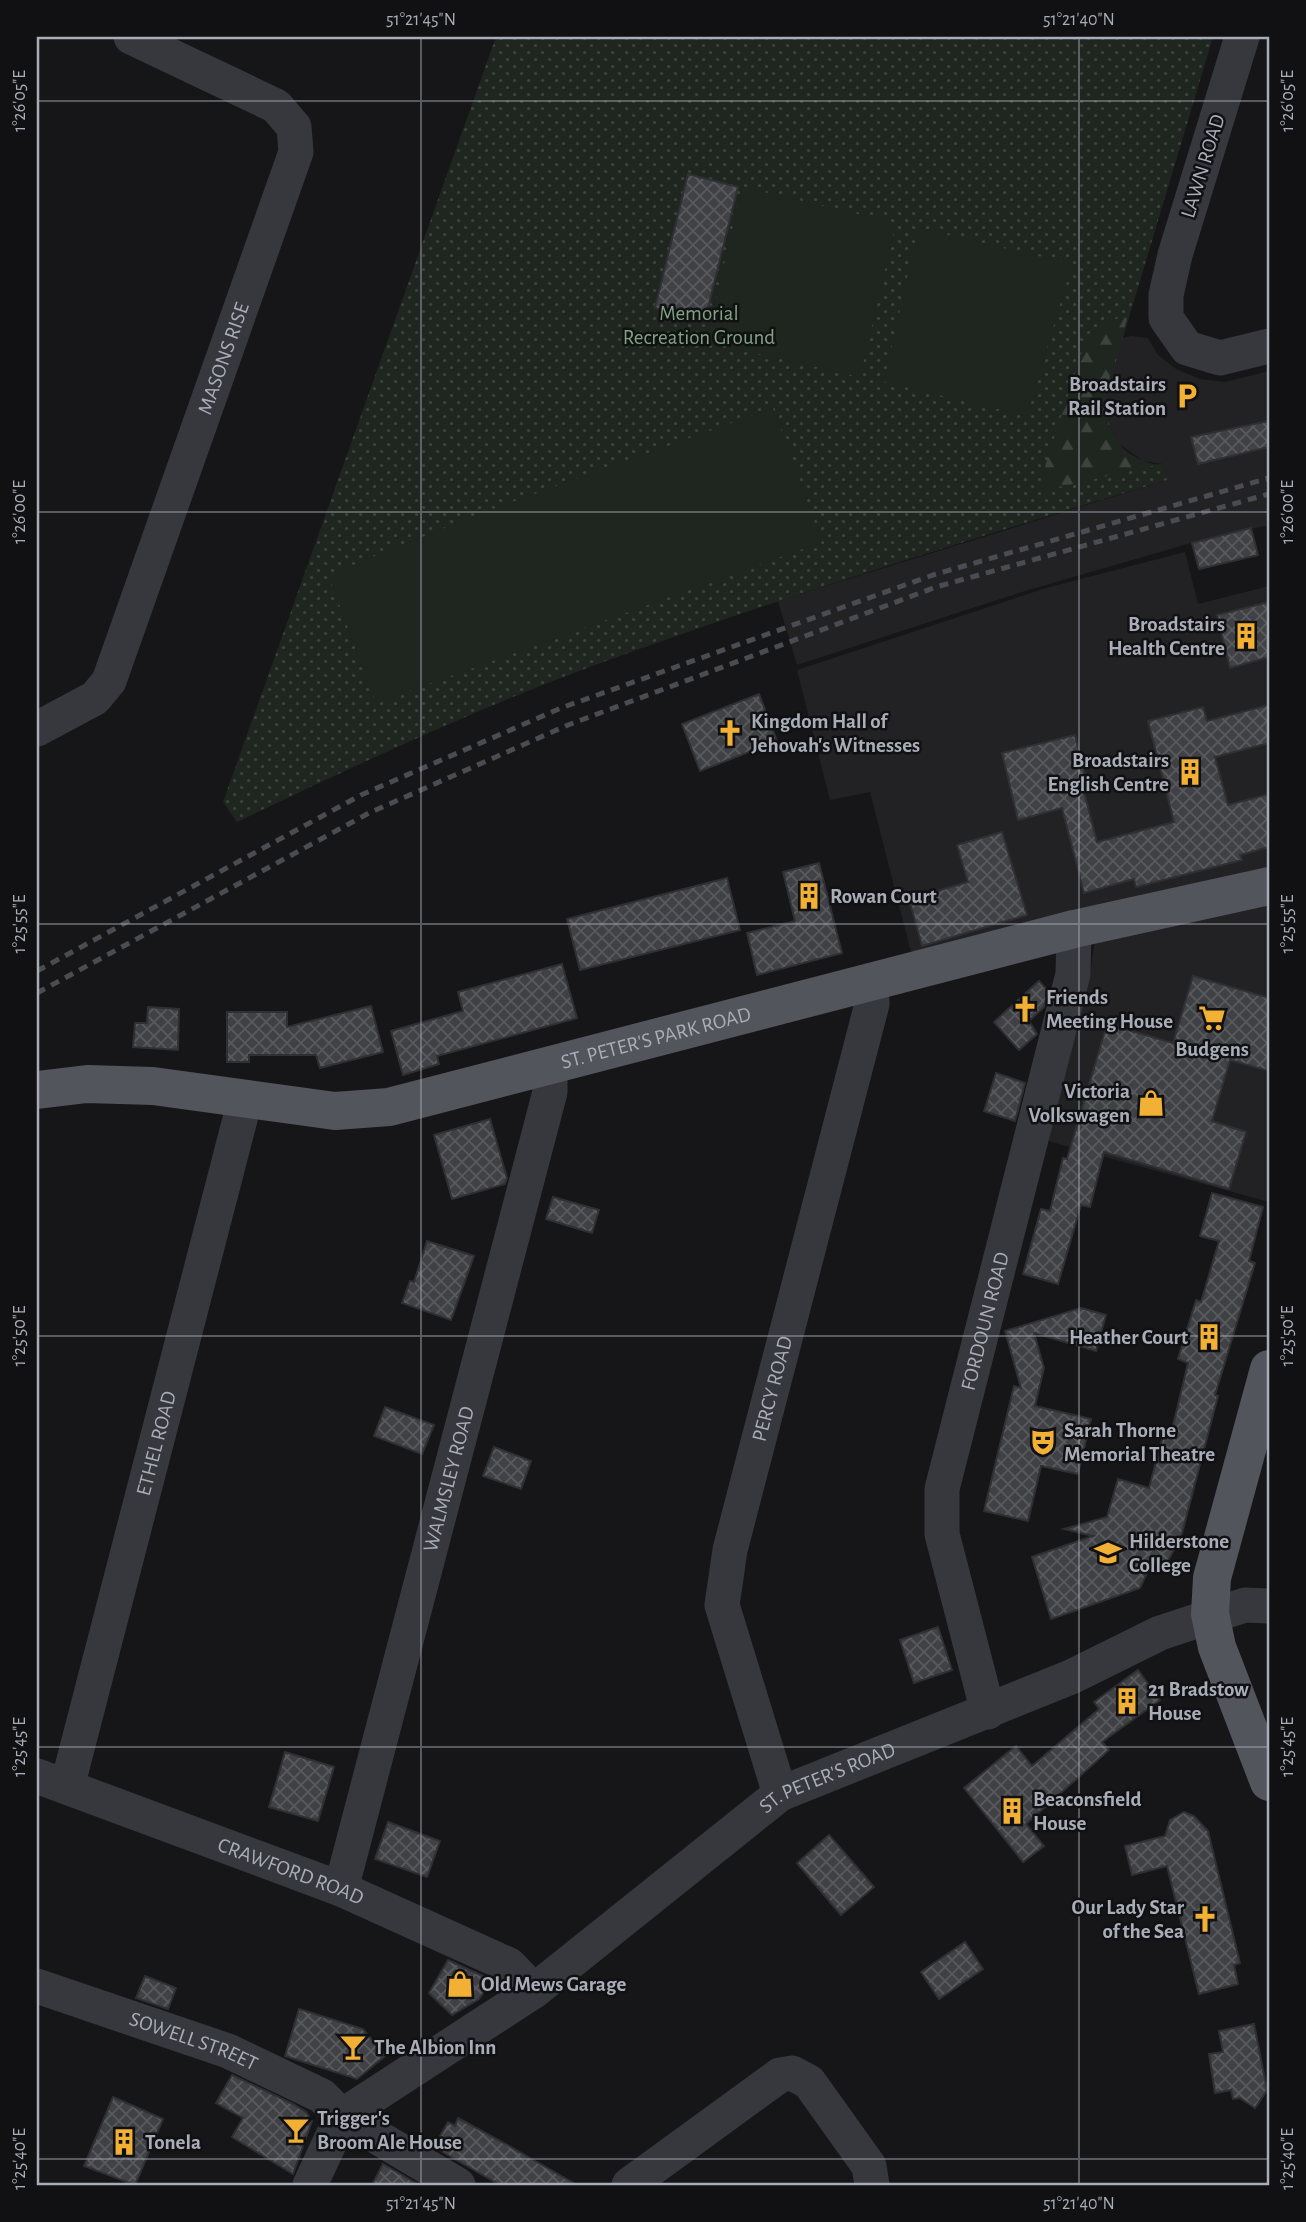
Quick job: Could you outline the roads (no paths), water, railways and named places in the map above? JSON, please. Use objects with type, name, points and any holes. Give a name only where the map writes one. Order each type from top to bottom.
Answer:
[{"type":"main road","name":"ST. PETER'S PARK ROAD","points":[[37,1090],[87,1084],[153,1086],[335,1111],[389,1107],[550,1068],[1074,929],[1269,886]]},
{"type":"main road","points":[[1269,1369],[1212,1578],[1210,1614],[1217,1647],[1269,1782]]},
{"type":"street","name":"MASONS RISE","points":[[37,729],[95,698],[108,681],[296,152],[294,127],[276,106],[131,37]]},
{"type":"street","name":"LAWN ROAD","points":[[1242,37],[1175,255],[1166,295],[1166,318],[1187,348],[1220,358],[1269,346]]},
{"type":"street","name":"FORDOUN ROAD","points":[[988,1712],[942,1534],[942,1489],[1073,974],[1074,929]]},
{"type":"street","name":"PERCY ROAD","points":[[780,1794],[722,1605],[730,1550],[872,1004],[871,982]]},
{"type":"street","name":"WALMSLEY ROAD","points":[[341,1889],[547,1105],[550,1068]]},
{"type":"street","name":"ETHEL ROAD","points":[[52,1781],[245,1100]]},
{"type":"street","name":"ST. PETER'S ROAD","points":[[342,2116],[534,1991],[780,1794],[1071,1677],[1160,1633],[1210,1614],[1245,1605],[1269,1606]]},
{"type":"street","name":"CRAWFORD ROAD","points":[[52,1781],[341,1889],[509,1965],[534,1991]]},
{"type":"street","name":"SOWELL STREET","points":[[37,1986],[228,2051],[322,2096],[342,2116],[458,2185]]},
{"type":"street","points":[[629,2185],[780,2075],[792,2074],[809,2082],[869,2166],[872,2185]]},
{"type":"street","points":[[310,2185],[342,2116]]},
{"type":"railway","points":[[37,971],[361,795],[561,708],[933,575],[1269,478]]},
{"type":"railway","points":[[37,993],[369,813],[568,725],[936,587],[1269,494]]},
{"type":"place","name":"Broadstairs Rail Station","points":[[1187,396]]},
{"type":"place","name":"Broadstairs Health Centre","points":[[1246,636]]},
{"type":"place","name":"Kingdom Hall of Jehovah's Witnesses","points":[[730,733]]},
{"type":"place","name":"Broadstairs English Centre","points":[[1190,772]]},
{"type":"place","name":"Rowan Court","points":[[809,896]]},
{"type":"place","name":"Friends Meeting House","points":[[1025,1009]]},
{"type":"place","name":"Budgens","points":[[1212,1018]]},
{"type":"place","name":"Victoria Volkswagen","points":[[1151,1103]]},
{"type":"place","name":"Heather Court","points":[[1209,1337]]},
{"type":"place","name":"Sarah Thorne Memorial Theatre","points":[[1043,1442]]},
{"type":"place","name":"Hilderstone College","points":[[1108,1553]]},
{"type":"place","name":"21 Bradstow House","points":[[1127,1701]]},
{"type":"place","name":"Beaconsfield House","points":[[1012,1811]]},
{"type":"place","name":"Our Lady Star of the Sea","points":[[1205,1919]]},
{"type":"place","name":"Old Mews Garage","points":[[460,1984]]},
{"type":"place","name":"The Albion Inn","points":[[353,2047]]},
{"type":"place","name":"Trigger's Broom Ale House","points":[[296,2130]]},
{"type":"place","name":"Tonela","points":[[124,2142]]},
{"type":"park label","name":"Memorial Recreation Ground","points":[[699,325]]}]
